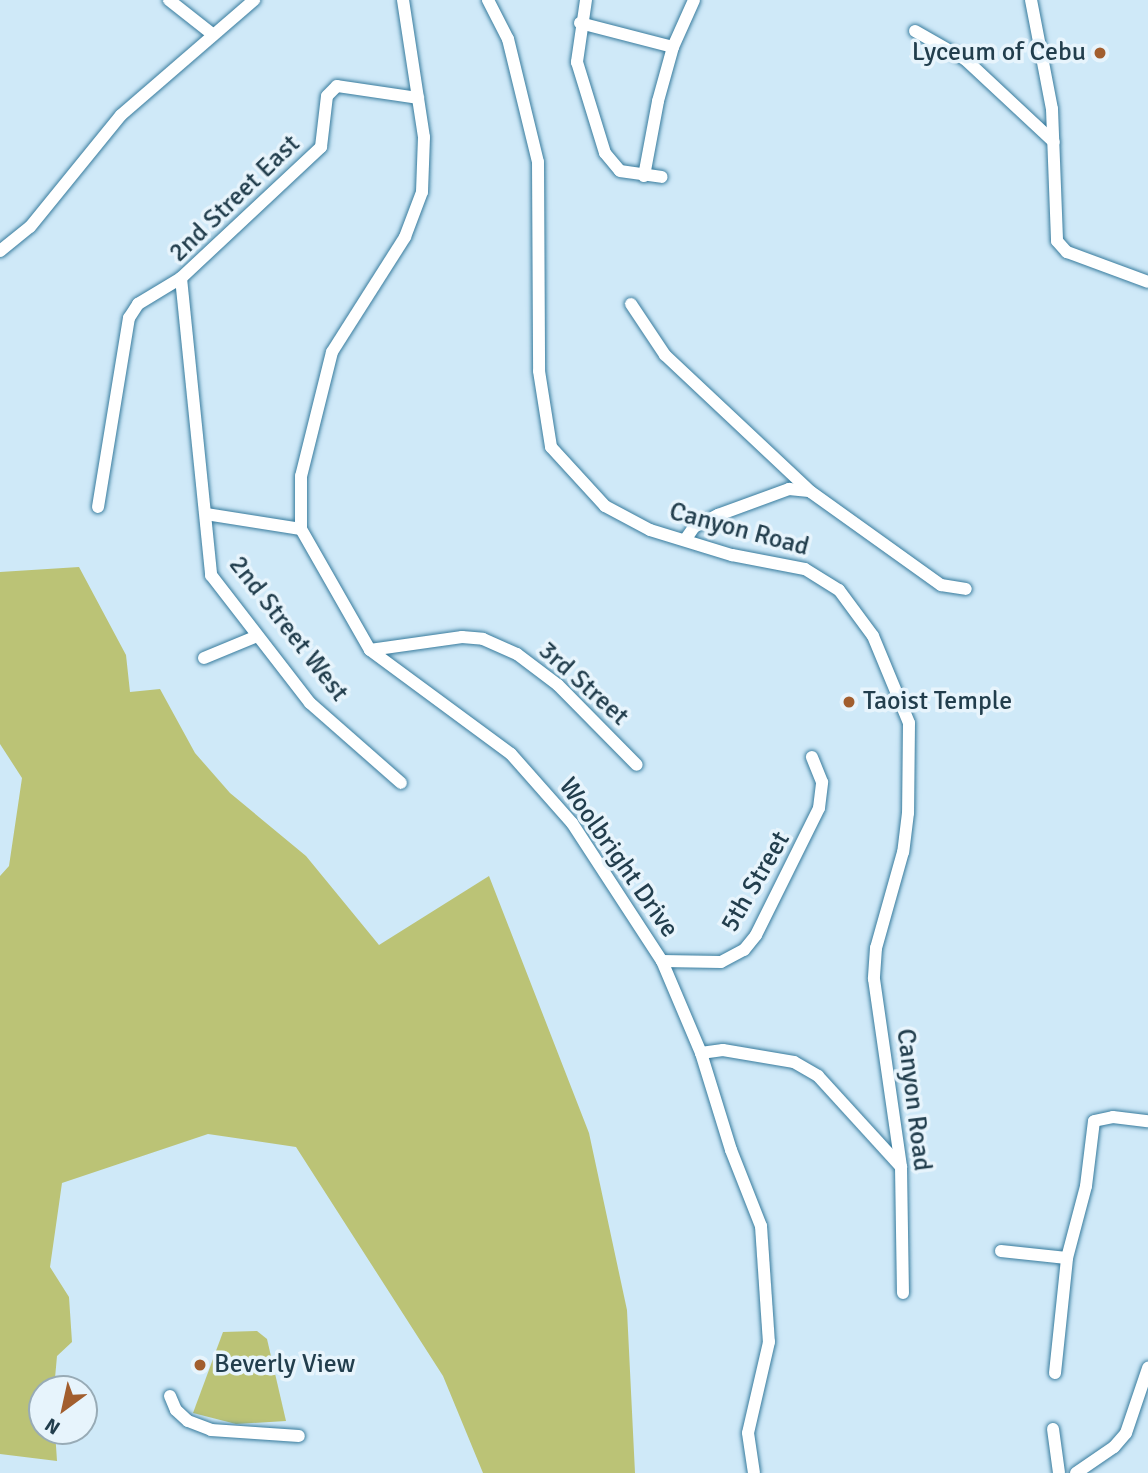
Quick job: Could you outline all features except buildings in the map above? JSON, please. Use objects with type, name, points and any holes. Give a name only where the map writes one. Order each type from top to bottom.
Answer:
[{"type":"street","points":[[169,0],[211,33]]},
{"type":"street","points":[[0,252],[30,227],[106,130],[211,33],[254,0]]},
{"type":"street","name":"Woolbright Drive","points":[[403,0],[418,98],[425,172],[419,204],[405,237],[331,352],[301,476],[301,529],[370,650],[511,754],[572,823],[662,961],[701,1053],[731,1150],[761,1226],[769,1342],[748,1433],[754,1473]]},
{"type":"street","name":"Canyon Road","points":[[488,0],[508,39],[538,162],[539,371],[551,447],[605,506],[650,530],[805,569],[839,590],[873,636],[909,723],[908,813],[903,852],[876,948],[874,979],[901,1167],[904,1293]]},
{"type":"street","points":[[586,0],[580,23],[577,62],[605,153],[620,171],[662,177]]},
{"type":"street","points":[[645,176],[673,47],[694,0]]},
{"type":"street","points":[[1031,0],[1052,109],[1057,241],[1066,251],[1148,282]]},
{"type":"street","points":[[580,23],[673,47]]},
{"type":"street","points":[[915,31],[966,60],[1054,142]]},
{"type":"street","name":"2nd Street East","points":[[206,514],[181,278],[321,147],[327,96],[337,86],[418,98]]},
{"type":"street","points":[[98,507],[130,318],[154,291],[181,278]]},
{"type":"street","points":[[631,304],[665,355],[811,492],[941,585],[965,589]]},
{"type":"street","points":[[685,540],[694,527],[718,515],[789,489],[811,492]]},
{"type":"street","points":[[206,514],[301,529]]},
{"type":"street","name":"2nd Street West","points":[[206,514],[211,575],[310,703],[401,783]]},
{"type":"street","points":[[204,658],[257,636]]},
{"type":"street","name":"3rd Street","points":[[370,650],[462,637],[483,639],[517,654],[558,685],[637,765]]},
{"type":"street","name":"5th Street","points":[[662,961],[721,962],[744,950],[756,935],[819,808],[822,782],[812,757]]},
{"type":"street","points":[[701,1053],[723,1050],[794,1062],[818,1076],[901,1167]]},
{"type":"street","points":[[1055,1373],[1067,1258],[1086,1186],[1094,1121],[1113,1117],[1148,1121]]},
{"type":"street","points":[[1001,1251],[1067,1258]]},
{"type":"street","points":[[1076,1473],[1114,1447],[1126,1433],[1148,1368]]},
{"type":"street","points":[[170,1396],[176,1410],[188,1421],[211,1430],[299,1436]]},
{"type":"street","points":[[1053,1429],[1059,1473]]},
{"type":"green space","points":[[79,567],[126,655],[130,692],[160,689],[195,753],[230,793],[306,856],[379,945],[489,876],[589,1133],[627,1310],[635,1473],[483,1473],[443,1376],[296,1147],[208,1134],[62,1183],[50,1267],[69,1297],[72,1342],[57,1356],[55,1375],[28,1375],[28,1445],[56,1445],[57,1461],[0,1454],[0,876],[9,866],[22,778],[0,744],[0,572]]},
{"type":"green space","points":[[257,1331],[267,1339],[286,1421],[236,1424],[193,1413],[223,1332]]},
{"type":"place","name":"Lyceum of Cebu","points":[[1100,53]]},
{"type":"place","name":"Taoist Temple","points":[[849,702]]},
{"type":"place","name":"Beverly View","points":[[200,1365]]}]
